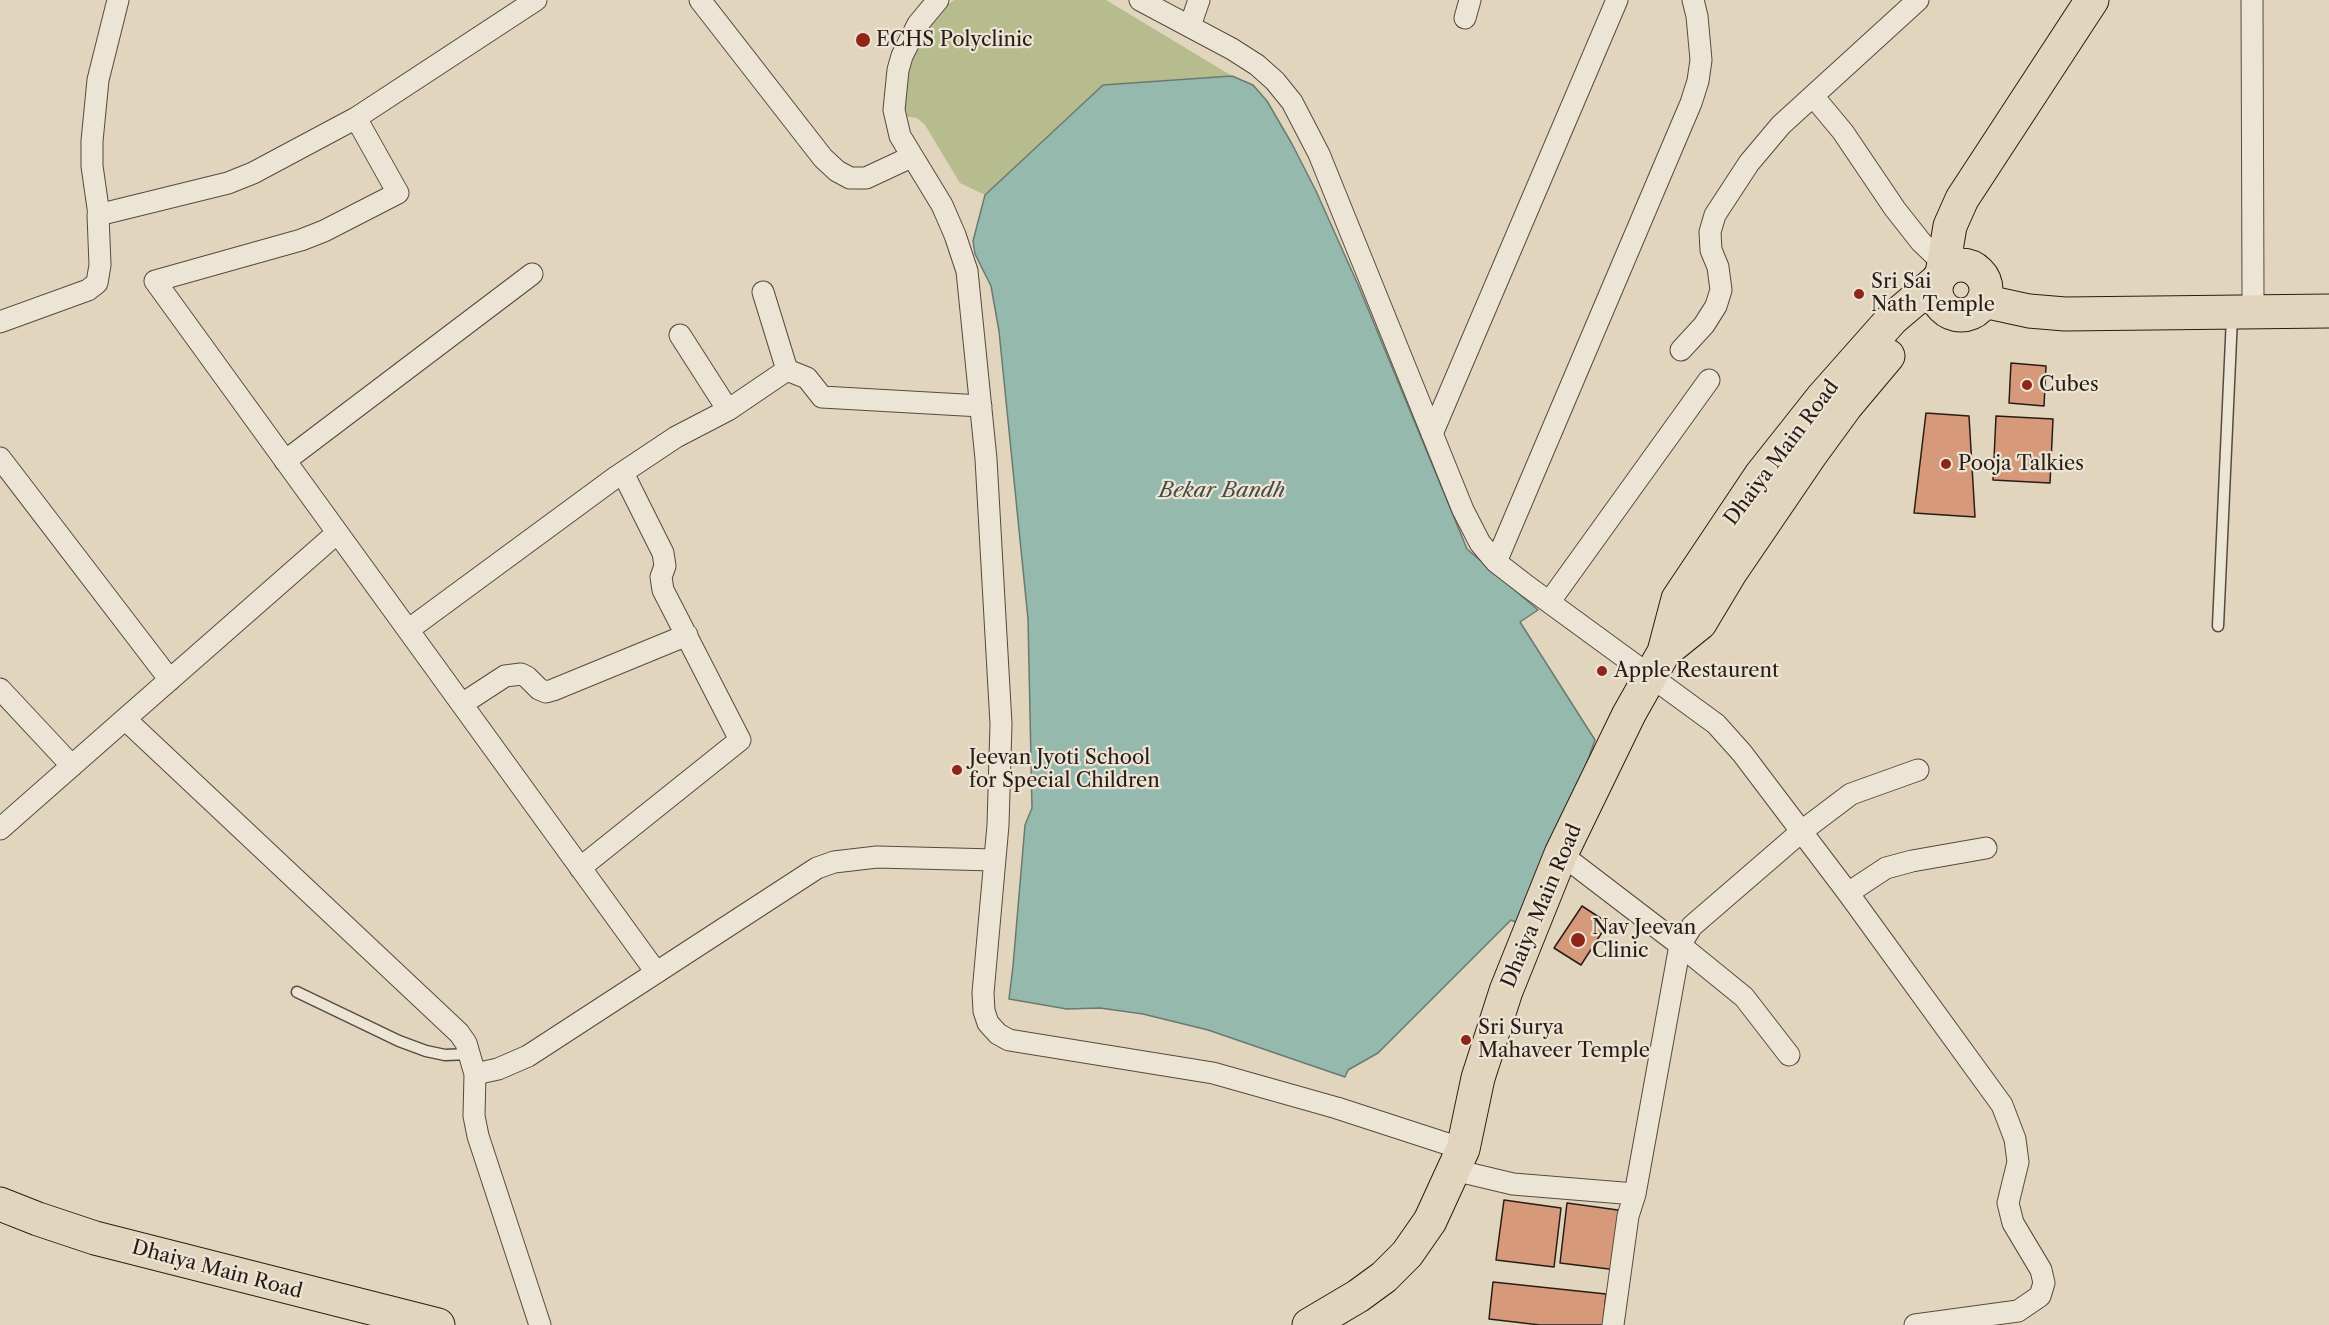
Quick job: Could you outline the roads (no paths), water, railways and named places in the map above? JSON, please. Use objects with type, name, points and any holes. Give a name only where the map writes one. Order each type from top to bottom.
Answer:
[{"type":"main road","points":[[2092,0],[1962,199],[1950,226],[1956,281],[2030,292],[2162,296],[2329,311]]},
{"type":"main road","name":"Dhaiya Main Road","points":[[1312,1324],[1384,1277],[1407,1254],[1430,1221],[1458,1159],[1478,1078],[1506,991],[1561,854],[1613,746],[1657,664],[1700,622],[1730,573],[1846,406],[1956,281],[1988,195],[2034,120],[2116,0]]},
{"type":"main road","points":[[2243,304],[2329,292]]},
{"type":"main road","name":"Dhaiya Main Road","points":[[1,1206],[94,1238],[372,1317],[438,1325]]},
{"type":"street","points":[[99,215],[228,183],[253,172],[356,118],[536,0]]},
{"type":"street","points":[[700,0],[823,158],[837,171],[850,178],[866,178],[911,157]]},
{"type":"street","points":[[938,0],[909,38],[897,70],[894,110],[895,123],[911,157],[945,213],[967,271],[981,406],[1001,724],[998,825],[983,993],[984,1011],[988,1023],[998,1034],[1009,1040],[1201,1071],[1337,1108],[1513,1184],[1635,1194]]},
{"type":"street","points":[[1140,0],[1232,49],[1257,65],[1275,81],[1292,102],[1319,154],[1432,434],[1480,543],[1496,562],[1527,586],[1657,664],[1716,724],[1742,753],[1802,831],[2001,1105],[2015,1139],[2018,1161],[2008,1203],[2013,1223],[2042,1270],[2044,1283],[2040,1296],[2018,1311],[1915,1325]]},
{"type":"street","points":[[1190,26],[1199,0]]},
{"type":"street","points":[[1432,434],[1617,0]]},
{"type":"street","points":[[1496,562],[1691,103],[1698,81],[1701,60],[1697,16],[1693,0]]},
{"type":"street","points":[[1681,350],[1704,325],[1716,306],[1721,290],[1710,232],[1715,215],[1764,144],[1918,0]]},
{"type":"street","points":[[2243,304],[2252,0]]},
{"type":"street","points":[[0,322],[88,290],[97,283],[100,265],[99,215],[92,166],[92,141],[98,80],[120,1]]},
{"type":"street","points":[[1813,96],[1843,132],[1895,210],[1956,281]]},
{"type":"street","points":[[356,118],[398,193],[301,240],[155,281],[656,972]]},
{"type":"street","points":[[285,461],[532,274]]},
{"type":"street","points":[[763,292],[787,370]]},
{"type":"street","points":[[680,335],[728,410]]},
{"type":"street","points":[[787,370],[807,378],[822,397],[981,406]]},
{"type":"street","points":[[408,630],[623,472],[676,437],[728,410],[787,370]]},
{"type":"street","points":[[1550,601],[1709,380]]},
{"type":"street","points":[[0,458],[170,680]]},
{"type":"street","points":[[580,868],[740,740],[661,583],[665,566],[663,553],[623,472]]},
{"type":"street","points":[[0,829],[337,533]]},
{"type":"street","points":[[462,704],[505,676],[521,674],[527,676],[539,689],[546,692],[687,635]]},
{"type":"street","points":[[0,689],[72,766]]},
{"type":"street","points":[[125,719],[459,1033],[473,1064],[474,1116],[478,1136],[540,1325]]},
{"type":"street","points":[[1616,1325],[1628,1216],[1635,1194],[1680,945],[1692,926],[1802,831],[1851,794],[1918,770]]},
{"type":"street","points":[[1848,893],[1886,868],[1986,848]]},
{"type":"street","points":[[1561,854],[1744,997],[1789,1055]]},
{"type":"street","points":[[473,1064],[498,1069],[528,1056],[817,868],[834,862],[877,857],[995,860]]},
{"type":"lane","points":[[2217,626],[2243,304]]},
{"type":"lane","points":[[297,992],[399,1041],[426,1052],[473,1064]]},
{"type":"water","name":"Bekar Bandh","points":[[1232,76],[1253,85],[1267,101],[1316,191],[1359,287],[1467,549],[1538,610],[1520,622],[1595,740],[1552,862],[1520,924],[1511,920],[1378,1053],[1348,1070],[1345,1077],[1208,1030],[1143,1014],[1100,1008],[1067,1009],[1009,999],[1025,825],[1032,808],[1028,619],[999,331],[991,286],[975,254],[973,241],[985,195],[1103,85]]},
{"type":"place","name":"ECHS Polyclinic","points":[[863,40]]},
{"type":"place","name":"Sri Sai Nath Temple","points":[[1859,294]]},
{"type":"place","name":"Cubes","points":[[2027,385]]},
{"type":"place","name":"Pooja Talkies","points":[[1946,464]]},
{"type":"place","name":"Apple Restaurent","points":[[1602,671]]},
{"type":"place","name":"Jeevan Jyoti School for Special Children","points":[[957,770]]},
{"type":"place","name":"Nav Jeevan Clinic","points":[[1578,940]]},
{"type":"place","name":"Sri Surya Mahaveer Temple","points":[[1466,1040]]}]
